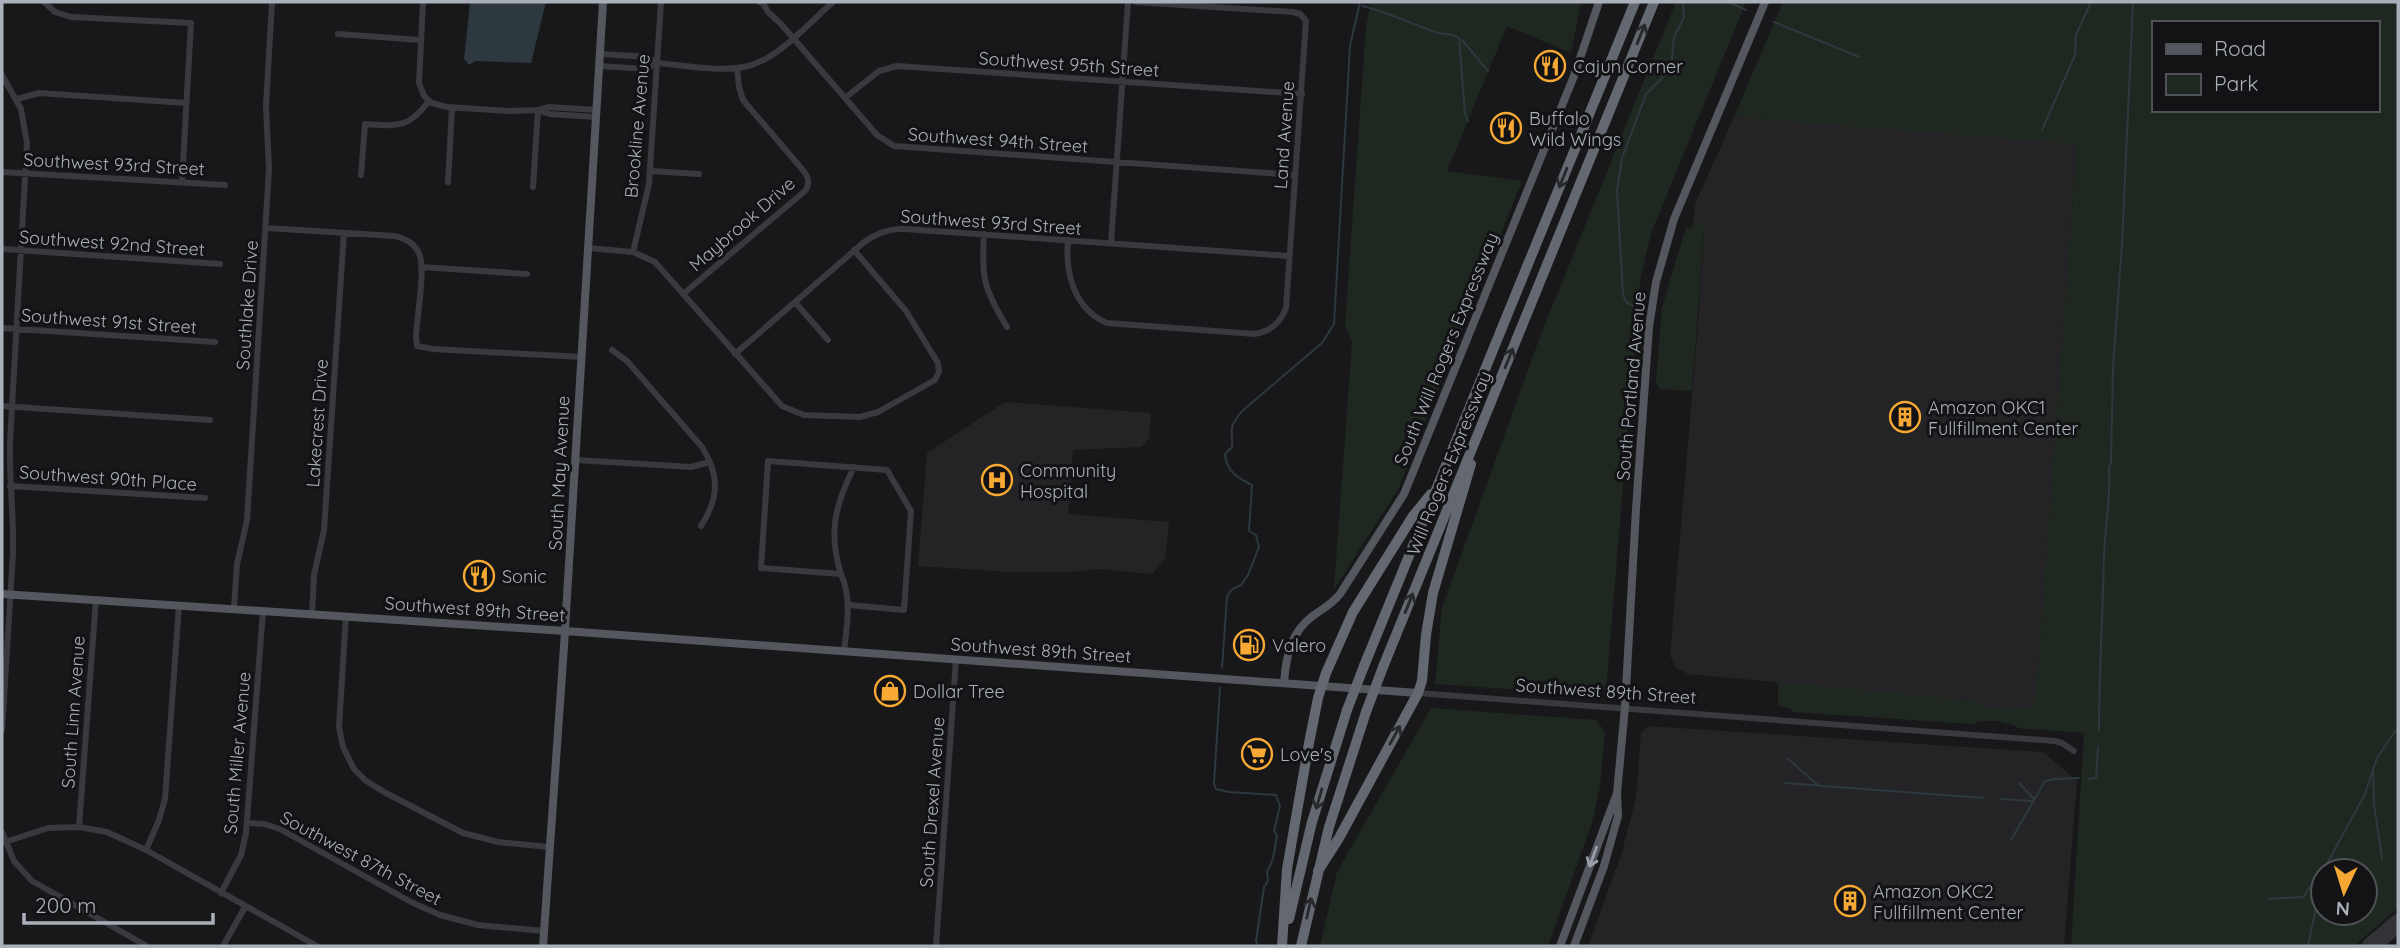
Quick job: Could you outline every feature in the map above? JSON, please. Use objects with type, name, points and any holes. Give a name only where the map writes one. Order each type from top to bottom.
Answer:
[{"type":"highway","name":"Will Rogers Expressway","points":[[1283,946],[1312,822],[1347,710],[1635,2]]},
{"type":"highway","name":"Will Rogers Expressway","points":[[1301,946],[1318,871],[1366,712],[1654,2]]},
{"type":"highway","points":[[1318,871],[1339,838],[1418,693],[1422,681],[1433,593],[1456,522],[1483,421]]},
{"type":"highway","points":[[1283,946],[1287,869],[1322,685],[1353,612],[1413,516],[1437,487]]},
{"type":"main road","name":"South May Avenue","points":[[543,946],[603,2]]},
{"type":"main road","name":"South Will Rogers Expressway","points":[[1284,683],[1287,656],[1296,635],[1304,624],[1334,603],[1404,494],[1574,76],[1599,2]]},
{"type":"main road","name":"South Portland Avenue","points":[[1574,946],[1611,845],[1618,816],[1617,793],[1625,707],[1643,407],[1649,327],[1656,282],[1674,219],[1765,2]]},
{"type":"main road","name":"Southwest 89th Street","points":[[6,595],[234,608],[1418,693]]},
{"type":"main road","name":"South Portland Avenue","points":[[1560,946],[1617,793]]},
{"type":"street","points":[[44,2],[55,12],[71,16],[191,23],[182,182]]},
{"type":"street","name":"Southlake Drive","points":[[234,608],[237,564],[247,520],[266,228],[269,169],[266,99],[272,2]]},
{"type":"street","points":[[423,2],[419,83],[429,101],[452,108],[509,111],[548,107],[597,114]]},
{"type":"street","name":"Brookline Avenue","points":[[633,252],[650,171],[661,2]]},
{"type":"street","name":"Southwest 94th Street","points":[[763,2],[768,12],[877,135],[894,146],[1295,175]]},
{"type":"street","points":[[600,54],[648,57],[656,63],[737,68],[761,62],[834,2]]},
{"type":"street","points":[[1111,243],[1128,2]]},
{"type":"street","name":"Land Avenue","points":[[1136,2],[1293,12],[1304,17],[1307,28],[1289,256]]},
{"type":"street","points":[[338,34],[420,40]]},
{"type":"street","points":[[599,66],[647,69],[656,63]]},
{"type":"street","name":"Southwest 95th Street","points":[[845,98],[876,73],[894,66],[1302,94]]},
{"type":"street","name":"Maybrook Drive","points":[[682,294],[805,191],[808,184],[806,174],[743,100],[738,88],[737,68]]},
{"type":"street","points":[[2,75],[17,99],[27,133],[12,407],[9,486],[14,527],[6,595],[2,730]]},
{"type":"street","points":[[17,99],[38,93],[186,103]]},
{"type":"street","points":[[361,175],[365,124],[401,125],[414,119],[429,101]]},
{"type":"street","points":[[448,182],[452,108]]},
{"type":"street","points":[[533,187],[538,110]]},
{"type":"street","points":[[650,171],[699,174]]},
{"type":"street","name":"Southwest 93rd Street","points":[[2,172],[225,185]]},
{"type":"street","points":[[266,228],[403,238],[417,251],[421,267],[417,345],[433,349],[582,357]]},
{"type":"street","name":"Southwest 93rd Street","points":[[735,354],[854,250],[875,234],[895,229],[1289,256]]},
{"type":"street","name":"Lakecrest Drive","points":[[312,614],[314,575],[324,530],[344,233]]},
{"type":"street","points":[[984,234],[984,282],[990,299],[1007,327]]},
{"type":"street","points":[[1068,240],[1068,273],[1073,286],[1091,313],[1112,324],[1148,327],[1252,334],[1269,330],[1276,325],[1285,311],[1289,256]]},
{"type":"street","points":[[588,248],[633,252],[654,262],[782,406],[795,413],[849,418],[872,414],[935,380],[939,372],[938,363],[910,317],[854,250]]},
{"type":"street","name":"Southwest 92nd Street","points":[[2,250],[220,264]]},
{"type":"street","points":[[421,267],[527,274]]},
{"type":"street","points":[[795,302],[828,340]]},
{"type":"street","name":"Southwest 91st Street","points":[[2,328],[215,342]]},
{"type":"street","points":[[612,350],[627,361],[702,447],[710,462],[715,476],[715,498],[712,509],[701,526]]},
{"type":"street","points":[[2,406],[211,420]]},
{"type":"street","points":[[575,460],[683,467],[710,462]]},
{"type":"street","points":[[841,574],[761,568],[768,461],[887,470],[911,511],[904,610],[849,605]]},
{"type":"street","points":[[845,651],[849,605],[835,555],[835,520],[839,497],[854,467]]},
{"type":"street","name":"Southwest 90th Place","points":[[9,486],[205,498]]},
{"type":"street","name":"South Linn Avenue","points":[[79,827],[96,599]]},
{"type":"street","points":[[146,850],[165,799],[179,605]]},
{"type":"street","name":"South Miller Avenue","points":[[221,893],[241,855],[247,823],[263,611]]},
{"type":"street","points":[[346,616],[339,719],[341,740],[354,769],[365,780],[450,827],[498,842],[550,847]]},
{"type":"street","name":"South Drexel Avenue","points":[[936,946],[956,659]]},
{"type":"street","name":"Southwest 89th Street","points":[[1418,693],[2054,741],[2074,751]]},
{"type":"street","name":"Southwest 87th Street","points":[[247,823],[280,829],[411,902],[440,915],[478,925],[544,931]]},
{"type":"street","points":[[4,843],[47,828],[79,827],[107,832],[146,850],[317,946]]},
{"type":"street","points":[[2,832],[4,843],[14,860],[32,881],[147,946]]},
{"type":"street","points":[[223,946],[245,907]]},
{"type":"shaded area","points":[[470,2],[546,2],[531,63],[475,61],[469,65],[464,59]]},
{"type":"shaded area","name":"Amazon OKC1 Fullfillment Center","points":[[1734,117],[2077,143],[2037,683],[2033,707],[2015,711],[1985,707],[1969,700],[1688,674],[1675,667],[1670,655],[1704,230],[1702,224],[1693,224],[1695,204]]},
{"type":"shaded area","name":"Community Hospital","points":[[1005,402],[1151,413],[1149,438],[1141,447],[1073,450],[1068,514],[1169,522],[1165,559],[1152,574],[1097,569],[1071,572],[1009,572],[918,566],[927,453]]},
{"type":"shaded area","points":[[1648,726],[2043,752],[2077,781],[2064,946],[1588,946],[1622,852],[1636,797],[1641,733]]},
{"type":"green space","points":[[1371,2],[1581,2],[1571,53],[1507,26],[1447,171],[1522,181],[1398,490],[1334,589],[1352,342],[1345,326],[1366,26]]},
{"type":"green space","points":[[1676,2],[1746,2],[1651,233],[1640,280],[1606,690],[1593,695],[1435,684],[1442,608],[1541,334]]},
{"type":"green space","points":[[1783,2],[2398,2],[2398,908],[2379,924],[2379,857],[2309,857],[2309,927],[2376,927],[2354,946],[2071,946],[2084,733],[2019,728],[1996,721],[1972,724],[1793,712],[1791,708],[1778,706],[1778,682],[1969,700],[2001,709],[2017,709],[2033,707],[2037,683],[2077,144],[1734,117]]},
{"type":"green space","points":[[1693,224],[1702,224],[1704,229],[1692,391],[1660,389],[1656,383],[1662,307],[1686,228],[1692,227]]},
{"type":"green space","points":[[1431,708],[1596,720],[1605,732],[1600,787],[1592,823],[1548,946],[1320,946],[1337,872]]},
{"type":"waterway","points":[[1222,668],[1227,597],[1248,575],[1259,547],[1256,535],[1249,531],[1252,485],[1230,469],[1225,454],[1232,447],[1233,425],[1242,411],[1322,343],[1334,324],[1350,46],[1360,2]]},
{"type":"waterway","points":[[1638,308],[1626,302],[1623,294],[1617,190],[1622,158],[1646,94],[1671,69],[1674,37],[1684,17],[1683,2]]},
{"type":"waterway","points":[[1728,2],[1746,10]]},
{"type":"waterway","points":[[2042,130],[2075,55],[2076,35],[2091,2]]},
{"type":"waterway","points":[[2099,730],[2104,554],[2111,463],[2113,367],[2122,244],[2133,2]]},
{"type":"waterway","points":[[1362,6],[1459,38],[1465,114],[1468,121]]},
{"type":"waterway","points":[[1774,22],[1859,57]]},
{"type":"waterway","points":[[1462,40],[1488,71]]},
{"type":"waterway","points":[[1220,688],[1214,784],[1216,789],[1276,795],[1280,806],[1274,831],[1277,835],[1274,854],[1264,887],[1256,941],[1258,946]]},
{"type":"waterway","points":[[2331,857],[2365,794],[2377,758],[2398,727]]},
{"type":"waterway","points":[[2089,779],[2096,778],[2098,747]]},
{"type":"waterway","points":[[1787,758],[1818,785]]},
{"type":"waterway","points":[[2373,769],[2374,804],[2382,859]]},
{"type":"waterway","points":[[2011,840],[2045,781],[2079,778]]},
{"type":"waterway","points":[[1785,783],[1983,798]]},
{"type":"waterway","points":[[2019,783],[2033,798]]},
{"type":"waterway","points":[[2001,799],[2032,801]]},
{"type":"waterway","points":[[2268,899],[2303,897],[2309,889]]},
{"type":"waterway","points":[[2308,946],[2312,927]]},
{"type":"taxiway","points":[[2371,946],[2398,923]]},
{"type":"place","name":"Cajun Corner","points":[[1550,66]]},
{"type":"place","name":"Buffalo Wild Wings","points":[[1506,128]]},
{"type":"place","name":"Amazon OKC1 Fullfillment Center","points":[[1905,417]]},
{"type":"place","name":"Community Hospital","points":[[997,480]]},
{"type":"place","name":"Sonic","points":[[479,576]]},
{"type":"place","name":"Valero","points":[[1249,645]]},
{"type":"place","name":"Dollar Tree","points":[[890,691]]},
{"type":"place","name":"Love's","points":[[1257,754]]},
{"type":"place","name":"Amazon OKC2 Fullfillment Center","points":[[1850,901]]}]
